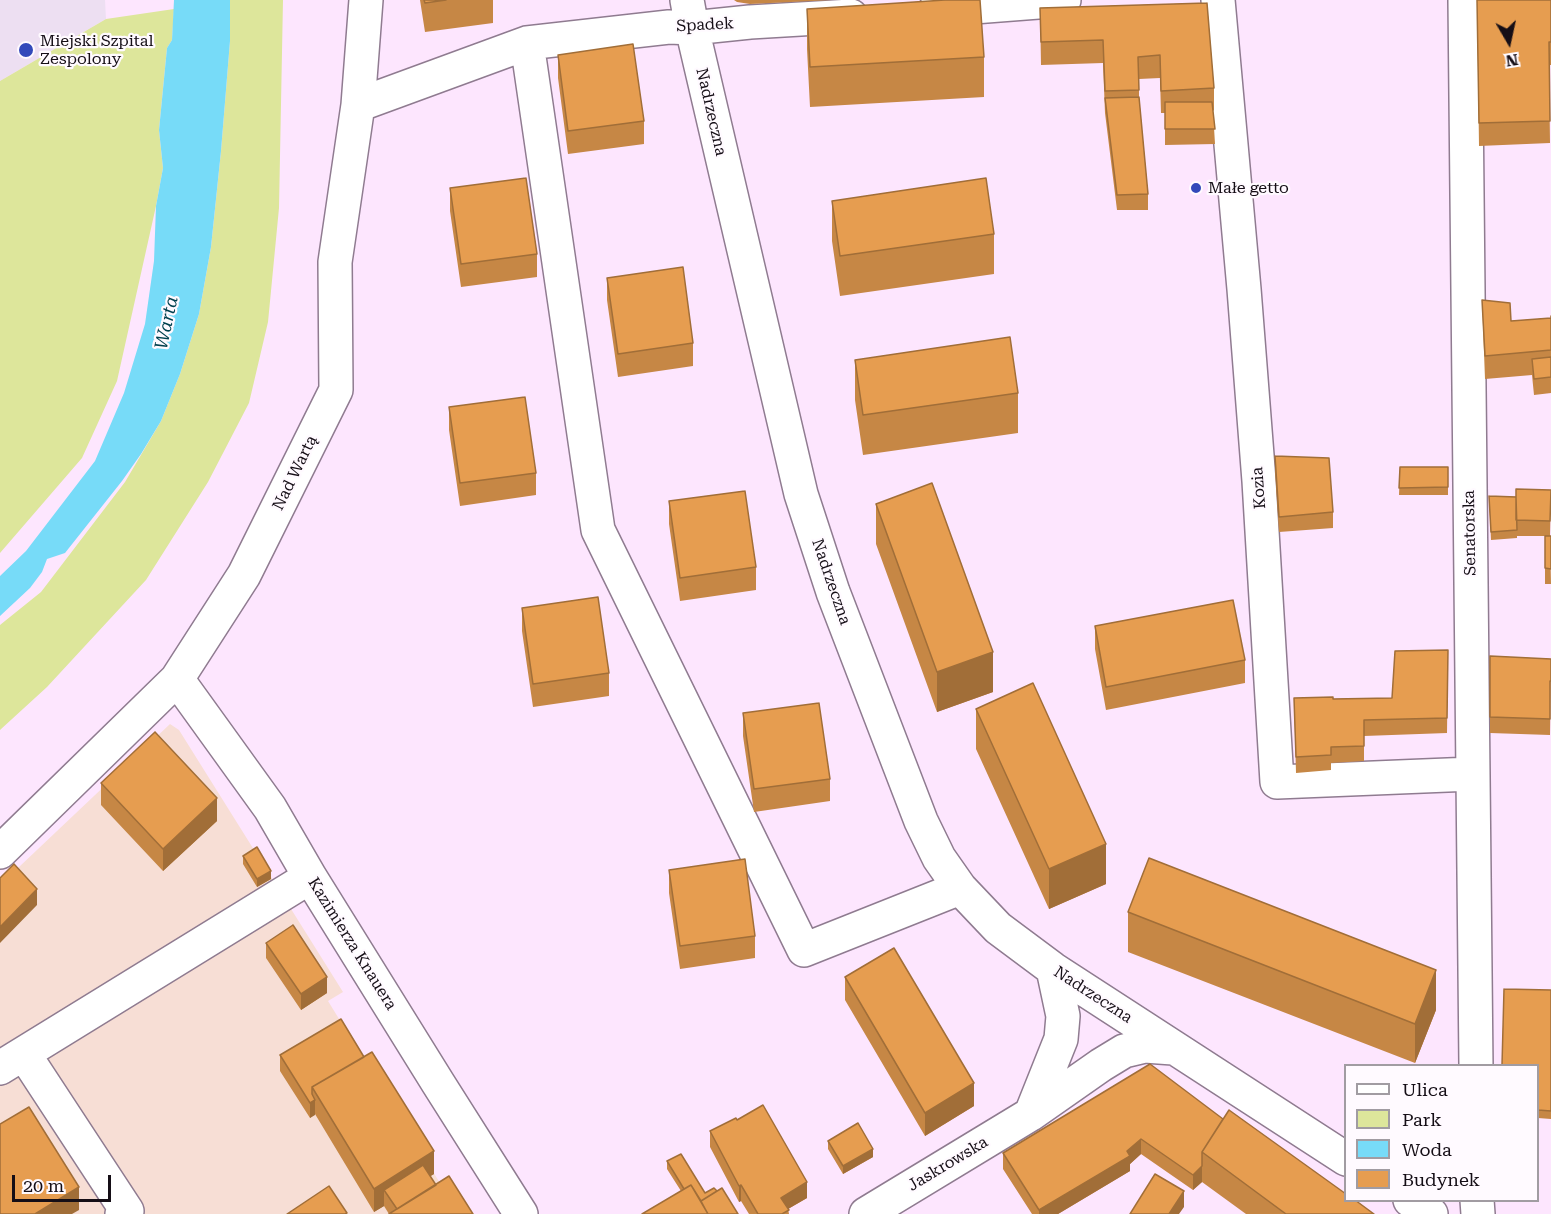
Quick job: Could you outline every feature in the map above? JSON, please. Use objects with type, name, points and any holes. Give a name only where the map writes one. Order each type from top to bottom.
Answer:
[{"type":"street","name":"Nad Wartą","points":[[0,852],[177,679],[244,575],[336,390],[334,262],[358,105],[366,0]]},
{"type":"street","name":"Spadek","points":[[358,105],[527,43],[669,27],[689,14],[750,22],[892,13],[950,5],[1064,0]]},
{"type":"street","name":"Kozia","points":[[1218,0],[1259,481],[1276,782],[1472,774]]},
{"type":"street","name":"Senatorska","points":[[1465,0],[1476,1064]]},
{"type":"street","name":"Nadrzeczna","points":[[689,14],[801,494],[833,592],[921,821],[939,858],[960,888],[998,928],[1053,969],[1344,1158]]},
{"type":"street","points":[[527,43],[598,530],[804,950],[960,888]]},
{"type":"street","name":"Kazimierza Knauera","points":[[177,679],[270,808],[310,878],[521,1214]]},
{"type":"street","points":[[126,1213],[12,1061],[310,878]]},
{"type":"street","points":[[1031,1114],[1062,1039],[1063,1016],[1053,969]]},
{"type":"street","name":"Jaskrowska","points":[[866,1214],[1031,1114],[1124,1051],[1144,1047],[1173,1048]]},
{"type":"street","points":[[1413,1202],[1431,1214]]},
{"type":"shaded area","name":"Miejski Szpital Zespolony","points":[[0,0],[105,0],[106,19],[0,81]]},
{"type":"shaded area","points":[[170,724],[179,730],[343,992],[328,1001],[459,1214],[0,1214],[0,885]]},
{"type":"green space","points":[[230,0],[283,0],[279,208],[268,322],[249,403],[208,482],[146,580],[47,687],[0,730],[0,625],[41,592],[125,482],[161,421],[180,374],[199,314],[211,247],[221,151],[230,41]]},
{"type":"green space","points":[[174,9],[172,40],[167,48],[159,130],[163,168],[117,381],[82,458],[0,553],[0,81],[106,19]]},
{"type":"water","name":"Warta","points":[[174,0],[230,0],[230,41],[221,151],[211,247],[199,314],[180,374],[161,421],[141,454],[65,553],[47,559],[42,572],[30,588],[0,616],[0,576],[26,551],[95,461],[124,393],[145,324],[154,261],[156,206],[163,168],[159,130],[167,48],[172,40]]},
{"type":"building","points":[[424,0],[446,0],[425,3]]},
{"type":"building","points":[[945,0],[980,0],[984,57],[810,67],[807,9]]},
{"type":"building","points":[[1477,0],[1551,0],[1550,121],[1479,123]]},
{"type":"building","points":[[1207,3],[1214,88],[1161,91],[1160,55],[1138,57],[1139,90],[1105,91],[1103,40],[1041,42],[1040,8]]},
{"type":"building","points":[[633,44],[644,121],[568,131],[558,55]]},
{"type":"building","points":[[1139,97],[1148,194],[1117,195],[1105,98]]},
{"type":"building","points":[[1165,102],[1212,102],[1215,129],[1165,129]]},
{"type":"building","points":[[526,178],[537,254],[461,264],[450,188]]},
{"type":"building","points":[[986,178],[994,234],[840,256],[832,201]]},
{"type":"building","points":[[683,267],[693,343],[618,354],[607,278]]},
{"type":"building","points":[[1482,300],[1510,303],[1511,321],[1551,318],[1551,350],[1485,356]]},
{"type":"building","points":[[1010,337],[1018,393],[863,415],[855,360]]},
{"type":"building","points":[[1551,357],[1551,377],[1534,379],[1532,359]]},
{"type":"building","points":[[525,397],[536,473],[460,483],[449,407]]},
{"type":"building","points":[[1275,456],[1329,458],[1333,512],[1279,517]]},
{"type":"building","points":[[1400,467],[1448,467],[1448,487],[1399,488]]},
{"type":"building","points":[[932,483],[993,652],[937,672],[876,504]]},
{"type":"building","points":[[1516,489],[1551,490],[1550,521],[1516,520]]},
{"type":"building","points":[[745,491],[756,567],[680,578],[669,501]]},
{"type":"building","points":[[1489,496],[1516,497],[1517,530],[1491,532]]},
{"type":"building","points":[[1545,536],[1551,536],[1551,569],[1545,568]]},
{"type":"building","points":[[598,597],[609,673],[533,684],[522,608]]},
{"type":"building","points":[[1233,600],[1245,660],[1106,687],[1095,626]]},
{"type":"building","points":[[1448,650],[1447,718],[1364,720],[1364,746],[1331,747],[1331,755],[1296,757],[1294,698],[1392,698],[1395,651]]},
{"type":"building","points":[[1490,656],[1551,659],[1550,719],[1490,717]]},
{"type":"building","points":[[1033,683],[1106,844],[1049,869],[976,709]]},
{"type":"building","points":[[819,703],[830,779],[754,789],[743,713]]},
{"type":"building","points":[[155,732],[217,798],[163,849],[101,783]]},
{"type":"building","points":[[257,847],[271,871],[257,879],[243,856]]},
{"type":"building","points":[[1149,858],[1436,970],[1415,1024],[1128,912]]},
{"type":"building","points":[[745,859],[755,936],[680,946],[669,870]]},
{"type":"building","points":[[14,864],[37,889],[0,927],[0,878]]},
{"type":"building","points":[[293,925],[327,977],[301,994],[266,943]]},
{"type":"building","points":[[894,948],[974,1083],[925,1113],[845,977]]},
{"type":"building","points":[[1504,989],[1551,990],[1551,1111],[1539,1110],[1539,1064],[1502,1064]]},
{"type":"building","points":[[341,1019],[364,1057],[312,1087],[315,1100],[310,1103],[280,1055]]},
{"type":"building","points":[[372,1052],[434,1151],[374,1189],[312,1087]]},
{"type":"building","points":[[1150,1064],[1223,1119],[1202,1152],[1202,1166],[1193,1175],[1141,1139],[1127,1151],[1130,1156],[1039,1210],[1003,1153]]},
{"type":"building","points":[[763,1105],[807,1182],[781,1198],[789,1210],[782,1214],[758,1214],[741,1185],[739,1186],[710,1131],[736,1118],[737,1120]]},
{"type":"building","points":[[29,1107],[79,1187],[35,1214],[0,1214],[0,1124]]},
{"type":"building","points":[[1229,1110],[1344,1193],[1344,1202],[1358,1202],[1374,1214],[1286,1214],[1202,1152]]},
{"type":"building","points":[[858,1123],[873,1149],[843,1166],[828,1141]]},
{"type":"building","points":[[681,1154],[705,1193],[714,1188],[717,1191],[701,1201],[691,1185],[684,1189],[667,1161]]},
{"type":"building","points":[[423,1165],[436,1185],[397,1209],[384,1190]]},
{"type":"building","points":[[1155,1174],[1184,1191],[1169,1214],[1130,1214]]},
{"type":"building","points":[[449,1176],[473,1214],[389,1214]]},
{"type":"building","points":[[691,1185],[708,1214],[642,1214]]},
{"type":"building","points":[[329,1186],[347,1213],[287,1214]]},
{"type":"building","points":[[722,1188],[738,1214],[708,1214],[701,1201]]},
{"type":"place","name":"Miejski Szpital Zespolony","points":[[26,50]]},
{"type":"place","name":"Małe getto","points":[[1196,188]]}]
